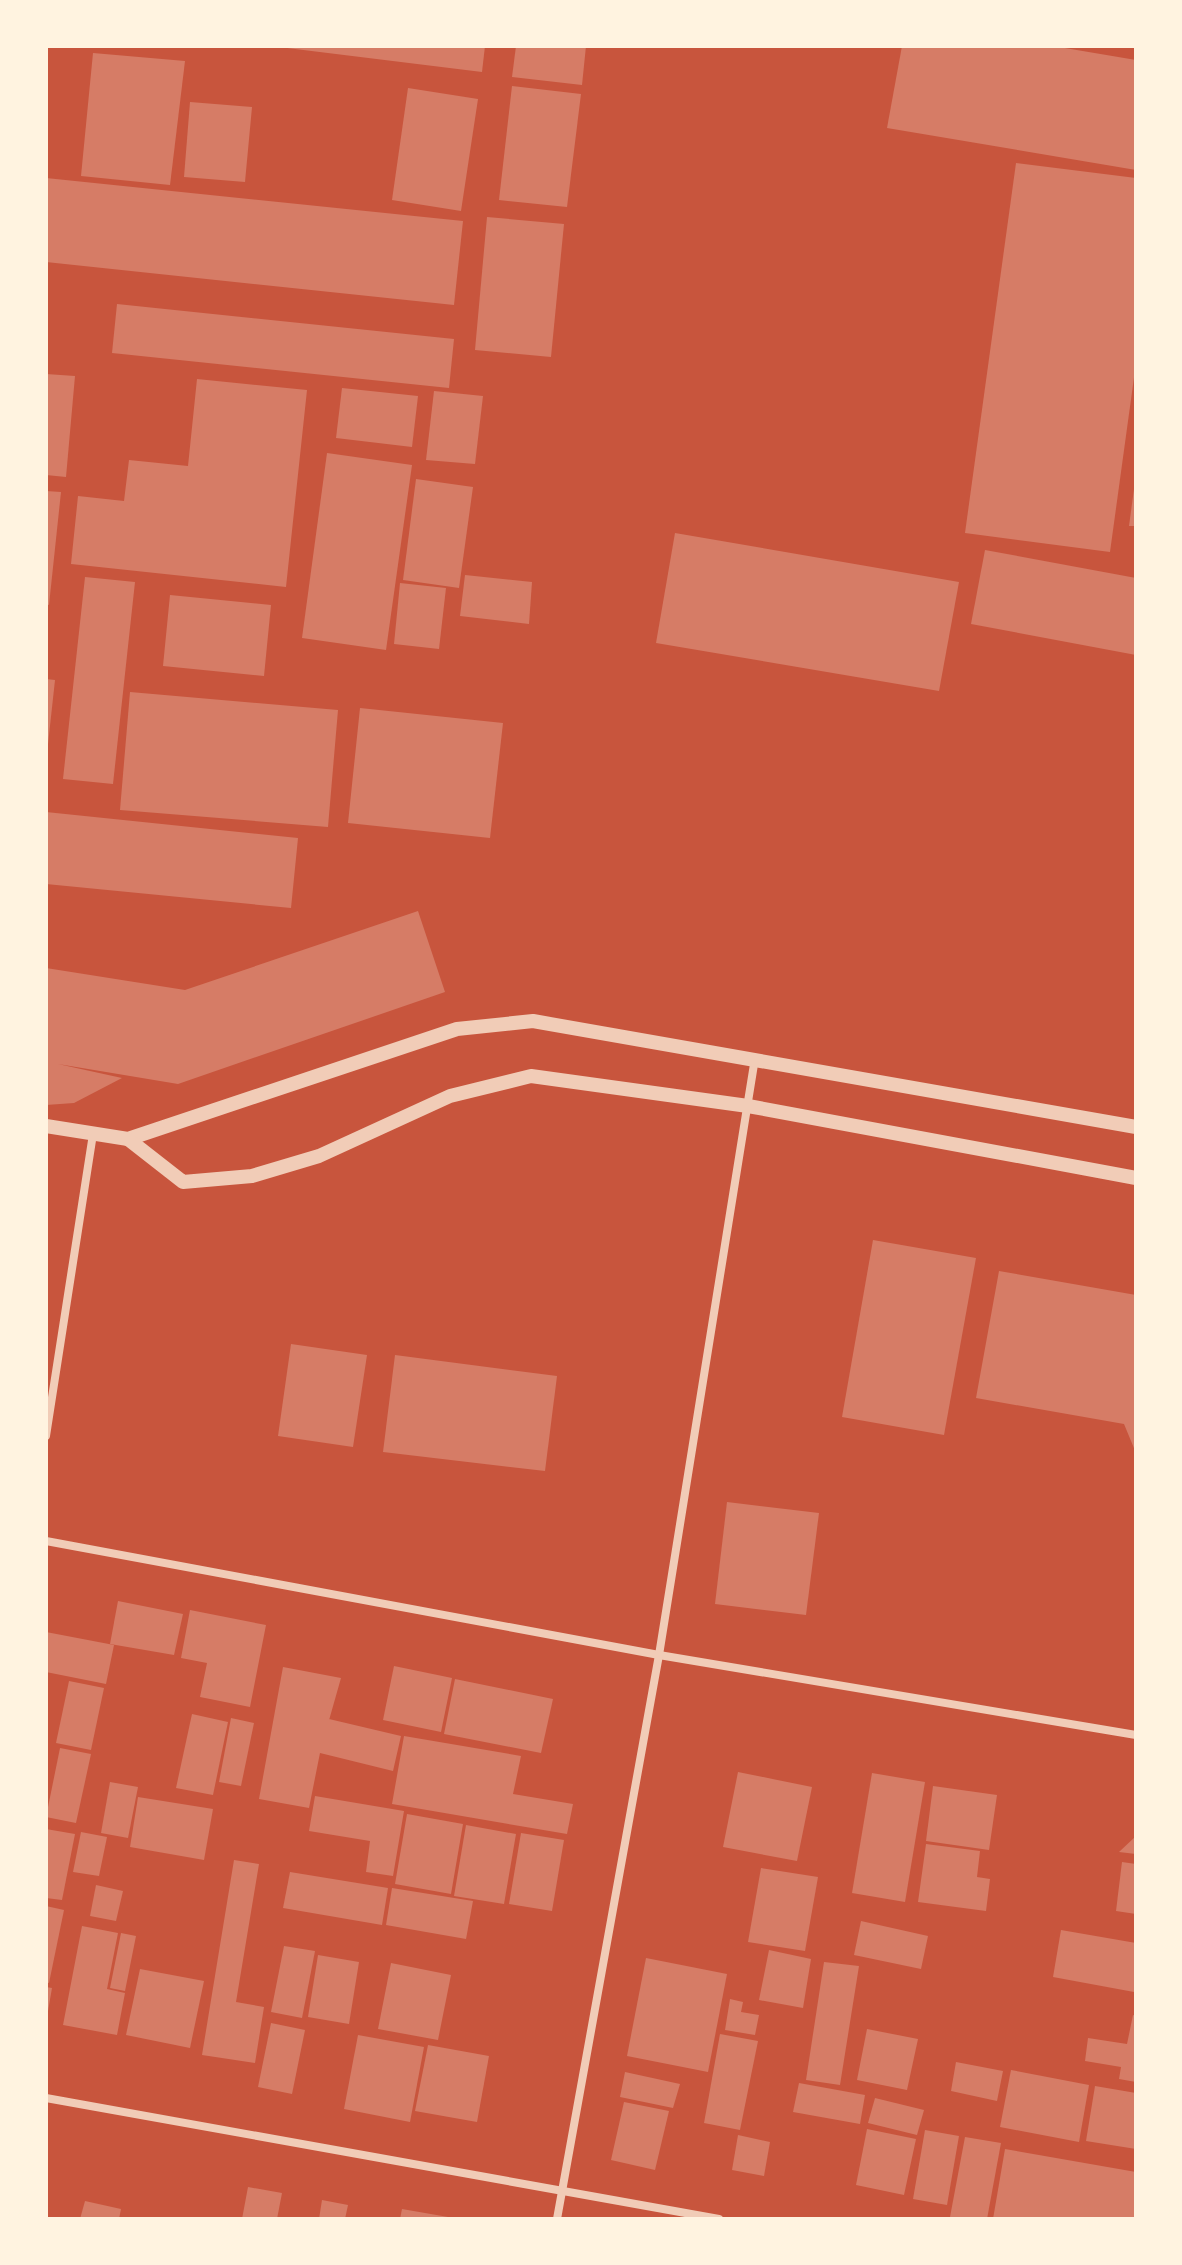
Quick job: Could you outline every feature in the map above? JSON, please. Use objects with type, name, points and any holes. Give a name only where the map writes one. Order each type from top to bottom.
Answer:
[{"type":"street","points":[[46,1126],[128,1139],[457,1029],[533,1021],[755,1057],[1136,1127]]},
{"type":"street","points":[[557,2219],[659,1655],[755,1057]]},
{"type":"street","points":[[128,1139],[183,1182],[252,1176],[319,1156],[450,1096],[531,1076],[748,1106],[1136,1178]]},
{"type":"street","points":[[46,1436],[93,1134]]},
{"type":"street","points":[[46,1541],[659,1655],[1136,1735]]},
{"type":"street","points":[[46,2098],[719,2219]]},
{"type":"building","points":[[271,46],[485,46],[482,72]]},
{"type":"building","points":[[516,46],[586,46],[582,85],[512,77]]},
{"type":"building","points":[[902,46],[1053,46],[1136,60],[1136,170],[887,128]]},
{"type":"building","points":[[93,53],[185,61],[170,185],[81,176]]},
{"type":"building","points":[[512,86],[581,94],[567,207],[499,200]]},
{"type":"building","points":[[408,88],[478,99],[461,211],[392,200]]},
{"type":"building","points":[[190,102],[252,107],[245,182],[184,177]]},
{"type":"building","points":[[1016,163],[1136,178],[1136,363],[1110,552],[965,533]]},
{"type":"building","points":[[46,178],[463,221],[454,305],[46,262]]},
{"type":"building","points":[[487,217],[564,224],[551,357],[475,350]]},
{"type":"building","points":[[117,304],[454,339],[449,388],[112,353]]},
{"type":"building","points":[[46,374],[75,376],[66,477],[46,475]]},
{"type":"building","points":[[197,379],[307,390],[286,587],[71,564],[78,496],[124,501],[129,460],[188,466]]},
{"type":"building","points":[[342,388],[418,396],[412,447],[336,438]]},
{"type":"building","points":[[434,391],[483,396],[475,464],[426,460]]},
{"type":"building","points":[[327,453],[412,465],[386,650],[302,638]]},
{"type":"building","points":[[416,479],[473,487],[459,588],[403,580]]},
{"type":"building","points":[[1134,489],[1136,526],[1129,526]]},
{"type":"building","points":[[46,491],[61,492],[49,605],[46,604]]},
{"type":"building","points":[[675,533],[959,582],[939,691],[656,643]]},
{"type":"building","points":[[985,550],[1136,578],[1136,655],[971,624]]},
{"type":"building","points":[[465,575],[532,582],[529,624],[460,616]]},
{"type":"building","points":[[85,577],[135,582],[113,784],[63,779]]},
{"type":"building","points":[[400,583],[446,588],[439,649],[394,644]]},
{"type":"building","points":[[170,595],[271,605],[264,676],[163,666]]},
{"type":"building","points":[[46,679],[55,680],[48,744],[46,744]]},
{"type":"building","points":[[130,692],[338,710],[328,827],[120,810]]},
{"type":"building","points":[[360,708],[503,723],[490,838],[348,823]]},
{"type":"building","points":[[46,812],[298,838],[291,908],[46,884]]},
{"type":"building","points":[[418,911],[445,992],[178,1084],[58,1064],[122,1078],[74,1103],[46,1105],[46,968],[185,990]]},
{"type":"building","points":[[873,1240],[976,1258],[944,1435],[842,1417]]},
{"type":"building","points":[[999,1271],[1136,1295],[1136,1453],[1124,1424],[976,1398]]},
{"type":"building","points":[[291,1344],[367,1355],[353,1447],[278,1436]]},
{"type":"building","points":[[395,1355],[557,1376],[545,1471],[383,1452]]},
{"type":"building","points":[[727,1502],[819,1513],[806,1615],[715,1604]]},
{"type":"building","points":[[118,1601],[183,1614],[174,1655],[110,1644]]},
{"type":"building","points":[[190,1610],[266,1625],[250,1707],[200,1697],[207,1663],[181,1658]]},
{"type":"building","points":[[46,1632],[114,1645],[106,1684],[46,1672]]},
{"type":"building","points":[[394,1666],[452,1678],[441,1732],[383,1720]]},
{"type":"building","points":[[283,1667],[341,1678],[329,1719],[401,1736],[393,1771],[320,1753],[309,1808],[259,1799]]},
{"type":"building","points":[[455,1679],[553,1699],[541,1753],[444,1734]]},
{"type":"building","points":[[69,1681],[104,1688],[91,1750],[56,1743]]},
{"type":"building","points":[[192,1714],[228,1722],[213,1795],[176,1788]]},
{"type":"building","points":[[231,1718],[254,1723],[241,1786],[219,1782]]},
{"type":"building","points":[[404,1736],[521,1756],[513,1794],[573,1804],[567,1834],[392,1804]]},
{"type":"building","points":[[60,1748],[91,1754],[76,1823],[46,1817]]},
{"type":"building","points":[[738,1772],[812,1787],[797,1861],[723,1847]]},
{"type":"building","points":[[872,1773],[925,1782],[905,1902],[852,1893]]},
{"type":"building","points":[[110,1782],[138,1787],[128,1838],[101,1833]]},
{"type":"building","points":[[933,1786],[997,1795],[989,1850],[926,1841]]},
{"type":"building","points":[[315,1796],[404,1811],[393,1876],[366,1872],[370,1841],[309,1831]]},
{"type":"building","points":[[138,1797],[213,1809],[204,1860],[130,1847]]},
{"type":"building","points":[[407,1814],[463,1824],[451,1894],[395,1884]]},
{"type":"building","points":[[466,1825],[516,1834],[504,1904],[454,1896]]},
{"type":"building","points":[[46,1829],[75,1834],[62,1900],[46,1898]]},
{"type":"building","points":[[81,1832],[107,1837],[99,1876],[73,1872]]},
{"type":"building","points":[[521,1833],[564,1840],[552,1911],[509,1904]]},
{"type":"building","points":[[1136,1836],[1136,1854],[1119,1852]]},
{"type":"building","points":[[926,1844],[980,1851],[977,1877],[990,1879],[986,1911],[918,1902]]},
{"type":"building","points":[[234,1860],[259,1864],[236,2002],[264,2007],[255,2063],[202,2055]]},
{"type":"building","points":[[1122,1862],[1136,1864],[1136,1914],[1116,1911]]},
{"type":"building","points":[[761,1868],[818,1877],[805,1951],[748,1942]]},
{"type":"building","points":[[290,1872],[388,1888],[382,1925],[283,1908]]},
{"type":"building","points":[[96,1885],[123,1891],[116,1921],[90,1916]]},
{"type":"building","points":[[392,1888],[473,1901],[466,1939],[386,1925]]},
{"type":"building","points":[[46,1906],[64,1910],[49,1983],[46,1982]]},
{"type":"building","points":[[861,1921],[928,1936],[921,1969],[854,1955]]},
{"type":"building","points":[[82,1926],[118,1933],[107,1989],[125,1993],[117,2035],[63,2025]]},
{"type":"building","points":[[1061,1930],[1136,1943],[1134,1992],[1053,1977]]},
{"type":"building","points":[[121,1933],[136,1936],[125,1991],[110,1988]]},
{"type":"building","points":[[284,1946],[315,1951],[302,2018],[271,2012]]},
{"type":"building","points":[[769,1950],[811,1959],[803,2008],[759,2000]]},
{"type":"building","points":[[318,1955],[359,1962],[349,2024],[308,2017]]},
{"type":"building","points":[[646,1958],[727,1974],[708,2072],[627,2056]]},
{"type":"building","points":[[824,1962],[859,1966],[840,2085],[806,2080]]},
{"type":"building","points":[[391,1963],[451,1975],[438,2040],[378,2029]]},
{"type":"building","points":[[140,1969],[204,1981],[190,2048],[126,2035]]},
{"type":"building","points":[[46,1987],[52,1988],[48,2011],[46,2011]]},
{"type":"building","points":[[730,1999],[743,2002],[741,2012],[759,2015],[755,2035],[725,2030]]},
{"type":"building","points":[[1133,2015],[1136,2016],[1136,2082],[1119,2079],[1121,2067],[1085,2061],[1088,2038],[1127,2044]]},
{"type":"building","points":[[271,2023],[305,2030],[292,2094],[258,2087]]},
{"type":"building","points":[[867,2029],[918,2039],[907,2090],[857,2080]]},
{"type":"building","points":[[720,2034],[758,2041],[740,2130],[704,2123]]},
{"type":"building","points":[[358,2035],[424,2047],[410,2122],[344,2109]]},
{"type":"building","points":[[428,2045],[489,2056],[477,2122],[415,2111]]},
{"type":"building","points":[[956,2062],[1003,2071],[997,2101],[951,2091]]},
{"type":"building","points":[[1011,2070],[1089,2085],[1079,2142],[1000,2127]]},
{"type":"building","points":[[625,2072],[680,2084],[673,2108],[620,2097]]},
{"type":"building","points":[[799,2083],[865,2095],[860,2124],[793,2112]]},
{"type":"building","points":[[1095,2086],[1136,2093],[1136,2149],[1086,2141]]},
{"type":"building","points":[[875,2098],[924,2110],[917,2135],[868,2123]]},
{"type":"building","points":[[624,2102],[669,2111],[655,2170],[611,2160]]},
{"type":"building","points":[[867,2129],[916,2139],[904,2195],[856,2185]]},
{"type":"building","points":[[925,2130],[959,2136],[947,2205],[913,2199]]},
{"type":"building","points":[[738,2135],[770,2142],[764,2176],[732,2170]]},
{"type":"building","points":[[965,2137],[1001,2143],[987,2219],[950,2217]]},
{"type":"building","points":[[1005,2149],[1136,2172],[1136,2219],[993,2219]]},
{"type":"building","points":[[248,2187],[282,2193],[277,2219],[242,2219]]},
{"type":"building","points":[[322,2200],[348,2205],[345,2219],[319,2219]]},
{"type":"building","points":[[85,2201],[121,2209],[119,2219],[80,2219]]},
{"type":"building","points":[[402,2209],[448,2217],[448,2219],[400,2219]]}]
